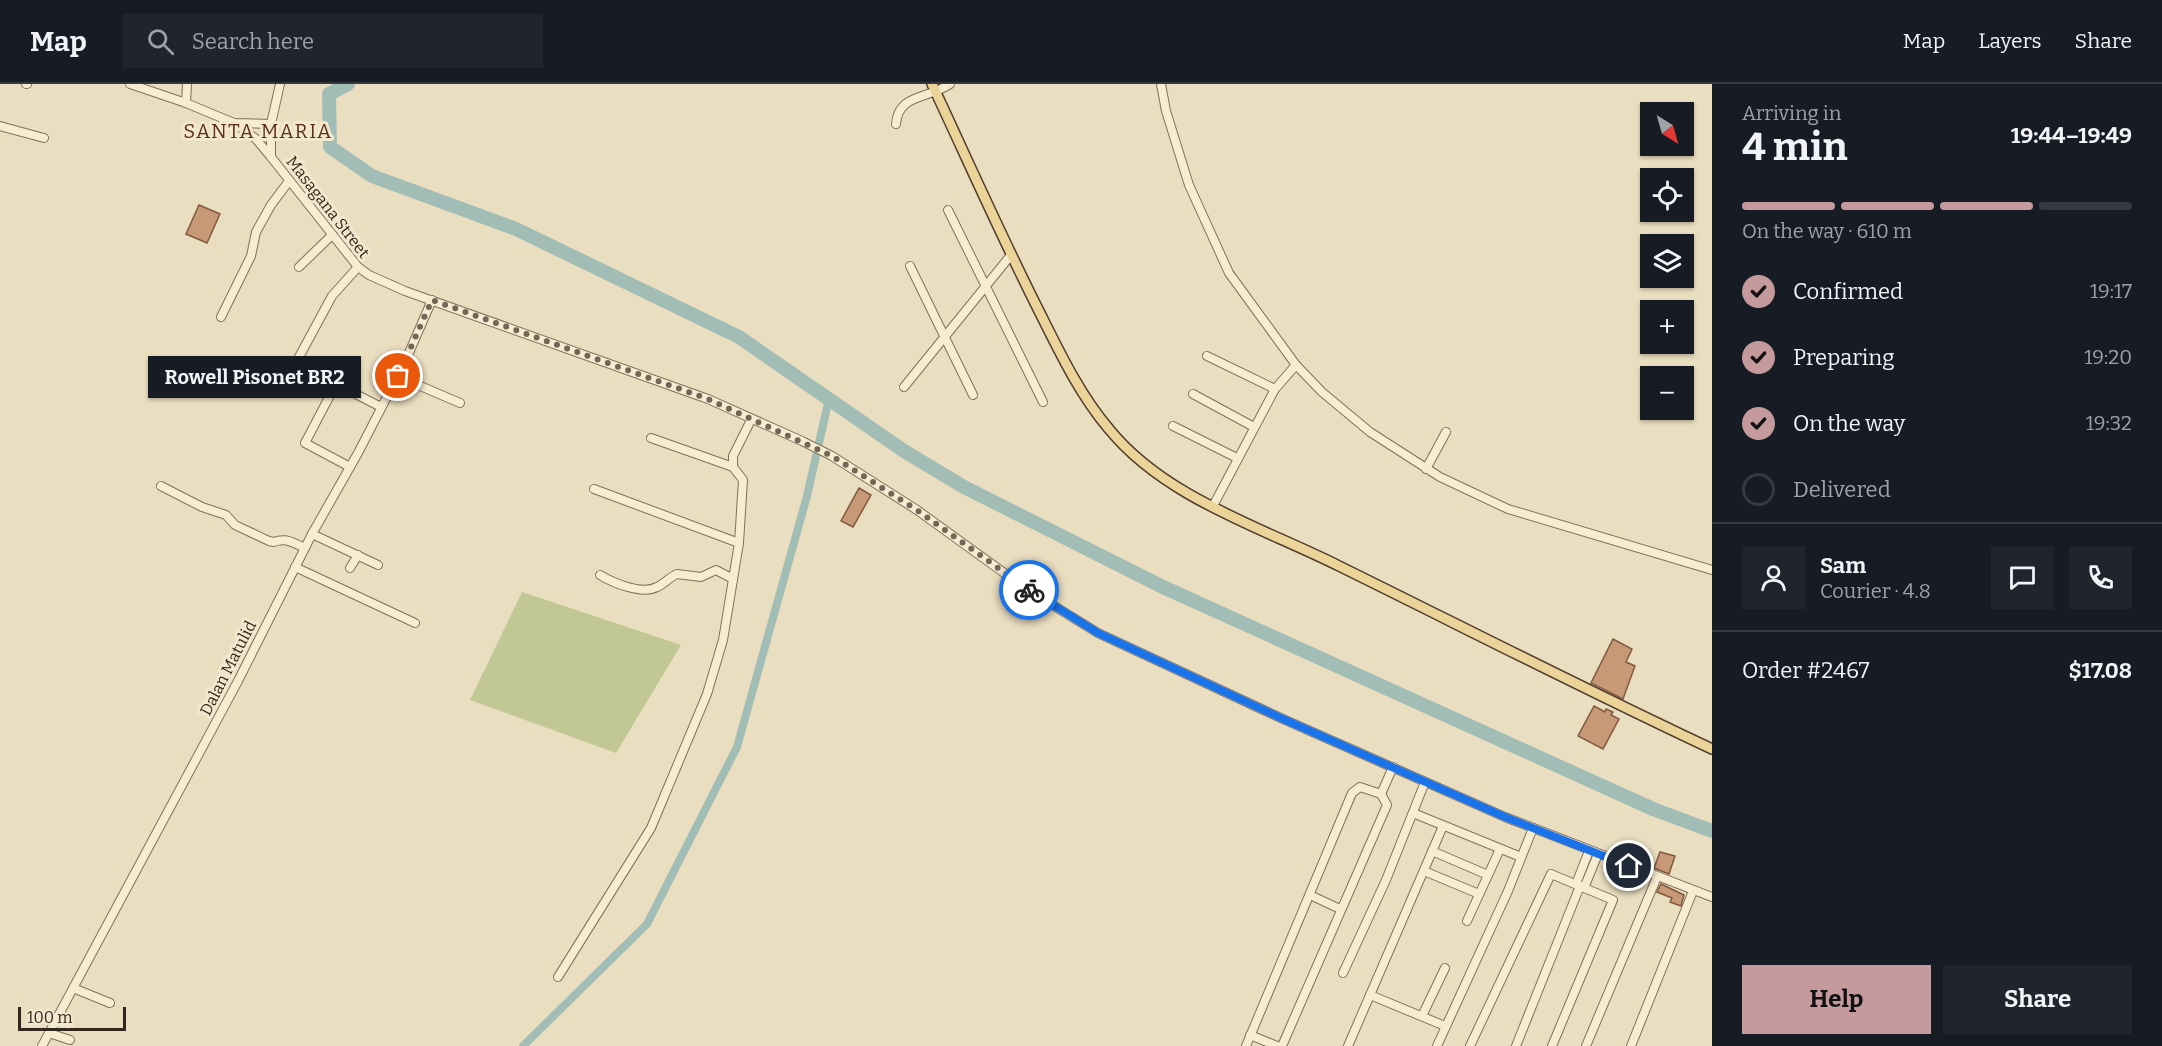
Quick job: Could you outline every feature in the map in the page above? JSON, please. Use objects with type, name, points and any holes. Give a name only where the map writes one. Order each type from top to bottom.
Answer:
[{"type":"main road","points":[[934,88],[1011,255],[1087,400],[1109,430],[1156,474],[1184,493],[1344,568],[1564,680],[1712,749]]},
{"type":"street","points":[[130,84],[186,103],[234,123],[271,124]]},
{"type":"street","points":[[186,103],[187,84]]},
{"type":"street","points":[[271,157],[271,124],[280,84]]},
{"type":"street","points":[[896,124],[897,111],[902,104],[934,88],[950,84]]},
{"type":"street","points":[[1161,84],[1166,111],[1189,185],[1229,273],[1296,365],[1322,392],[1370,432],[1426,469],[1509,508],[1712,570]]},
{"type":"street","name":"Masagana Street","points":[[234,123],[256,140],[271,157],[331,236],[358,267],[376,279],[708,399],[801,441],[832,456],[917,510],[1025,588],[1098,633],[1425,782],[1594,853],[1712,897]]},
{"type":"street","points":[[0,126],[44,138]]},
{"type":"street","points":[[221,317],[251,256],[256,232],[271,205],[289,182]]},
{"type":"street","points":[[948,210],[1043,402]]},
{"type":"street","points":[[299,267],[331,236]]},
{"type":"street","points":[[904,387],[1011,255]]},
{"type":"street","points":[[910,266],[973,395]]},
{"type":"street","points":[[292,370],[332,296],[358,267]]},
{"type":"street","name":"Dalan Matulid","points":[[42,1046],[238,681],[312,534],[398,376],[432,300]]},
{"type":"street","points":[[1208,356],[1275,389]]},
{"type":"street","points":[[1213,506],[1275,389],[1296,365]]},
{"type":"street","points":[[398,376],[460,403]]},
{"type":"street","points":[[350,467],[305,443],[325,404],[336,384],[381,407]]},
{"type":"street","points":[[1193,394],[1254,427]]},
{"type":"street","points":[[733,467],[733,456],[752,420]]},
{"type":"street","points":[[1173,426],[1237,459]]},
{"type":"street","points":[[1426,469],[1446,432]]},
{"type":"street","points":[[558,977],[651,828],[707,694],[723,640],[739,543],[743,480],[733,467],[651,438]]},
{"type":"street","points":[[161,486],[202,507],[226,515],[235,525],[269,540],[274,542],[281,538],[286,539],[305,548]]},
{"type":"street","points":[[594,489],[739,543]]},
{"type":"street","points":[[312,534],[378,565]]},
{"type":"street","points":[[350,568],[358,555]]},
{"type":"street","points":[[295,567],[415,623]]},
{"type":"street","points":[[600,575],[618,584],[648,590],[656,588],[678,574],[701,577],[716,570],[733,579]]},
{"type":"street","points":[[1381,794],[1393,767]]},
{"type":"street","points":[[1343,973],[1425,782]]},
{"type":"street","points":[[1246,1046],[1355,790],[1360,787],[1381,794],[1387,805],[1282,1046]]},
{"type":"street","points":[[1413,813],[1521,858]]},
{"type":"street","points":[[1348,1046],[1443,826]]},
{"type":"street","points":[[1437,1046],[1508,891],[1533,828]]},
{"type":"street","points":[[1467,921],[1500,849]]},
{"type":"street","points":[[1432,851],[1488,875]]},
{"type":"street","points":[[1516,1046],[1594,853]]},
{"type":"street","points":[[1424,872],[1479,894]]},
{"type":"street","points":[[1470,1046],[1551,874],[1613,900],[1552,1046]]},
{"type":"street","points":[[1586,1046],[1657,877]]},
{"type":"street","points":[[1631,1046],[1693,891]]},
{"type":"street","points":[[1310,895],[1340,909]]},
{"type":"street","points":[[1422,1016],[1445,968]]},
{"type":"street","points":[[73,988],[110,1004]]},
{"type":"street","points":[[1370,995],[1445,1026]]},
{"type":"street","points":[[49,1033],[70,1040]]},
{"type":"street","points":[[1251,1035],[1277,1046]]},
{"type":"green space","points":[[522,592],[681,645],[616,753],[470,700]]},
{"type":"building","points":[[199,205],[220,214],[207,243],[186,234]]},
{"type":"building","points":[[859,488],[871,495],[853,527],[841,521]]},
{"type":"building","points":[[1613,639],[1632,649],[1626,662],[1635,666],[1623,699],[1591,683]]},
{"type":"building","points":[[1594,706],[1605,712],[1606,709],[1613,712],[1611,715],[1619,719],[1603,749],[1578,736]]},
{"type":"building","points":[[1660,852],[1675,856],[1669,874],[1654,868]]},
{"type":"building","points":[[1661,884],[1684,895],[1681,906],[1670,902],[1672,898],[1657,892]]},
{"type":"waterway","points":[[348,84],[329,94],[330,147],[372,176],[516,229],[739,337],[904,451],[964,487],[1163,587],[1653,809],[1712,831]]},
{"type":"waterway","points":[[523,1046],[647,924],[737,747],[807,496],[829,399]]},
{"type":"way so far","points":[[398,376],[432,300],[708,399],[832,456],[917,510],[1029,590]]},
{"type":"place","name":"Rowell Pisonet BR2","points":[[398,376]]},
{"type":"district","name":"SANTA MARIA","points":[[258,131]]},
{"type":"route","points":[[1029,590],[1098,633],[1283,719],[1505,817],[1629,866]]}]
